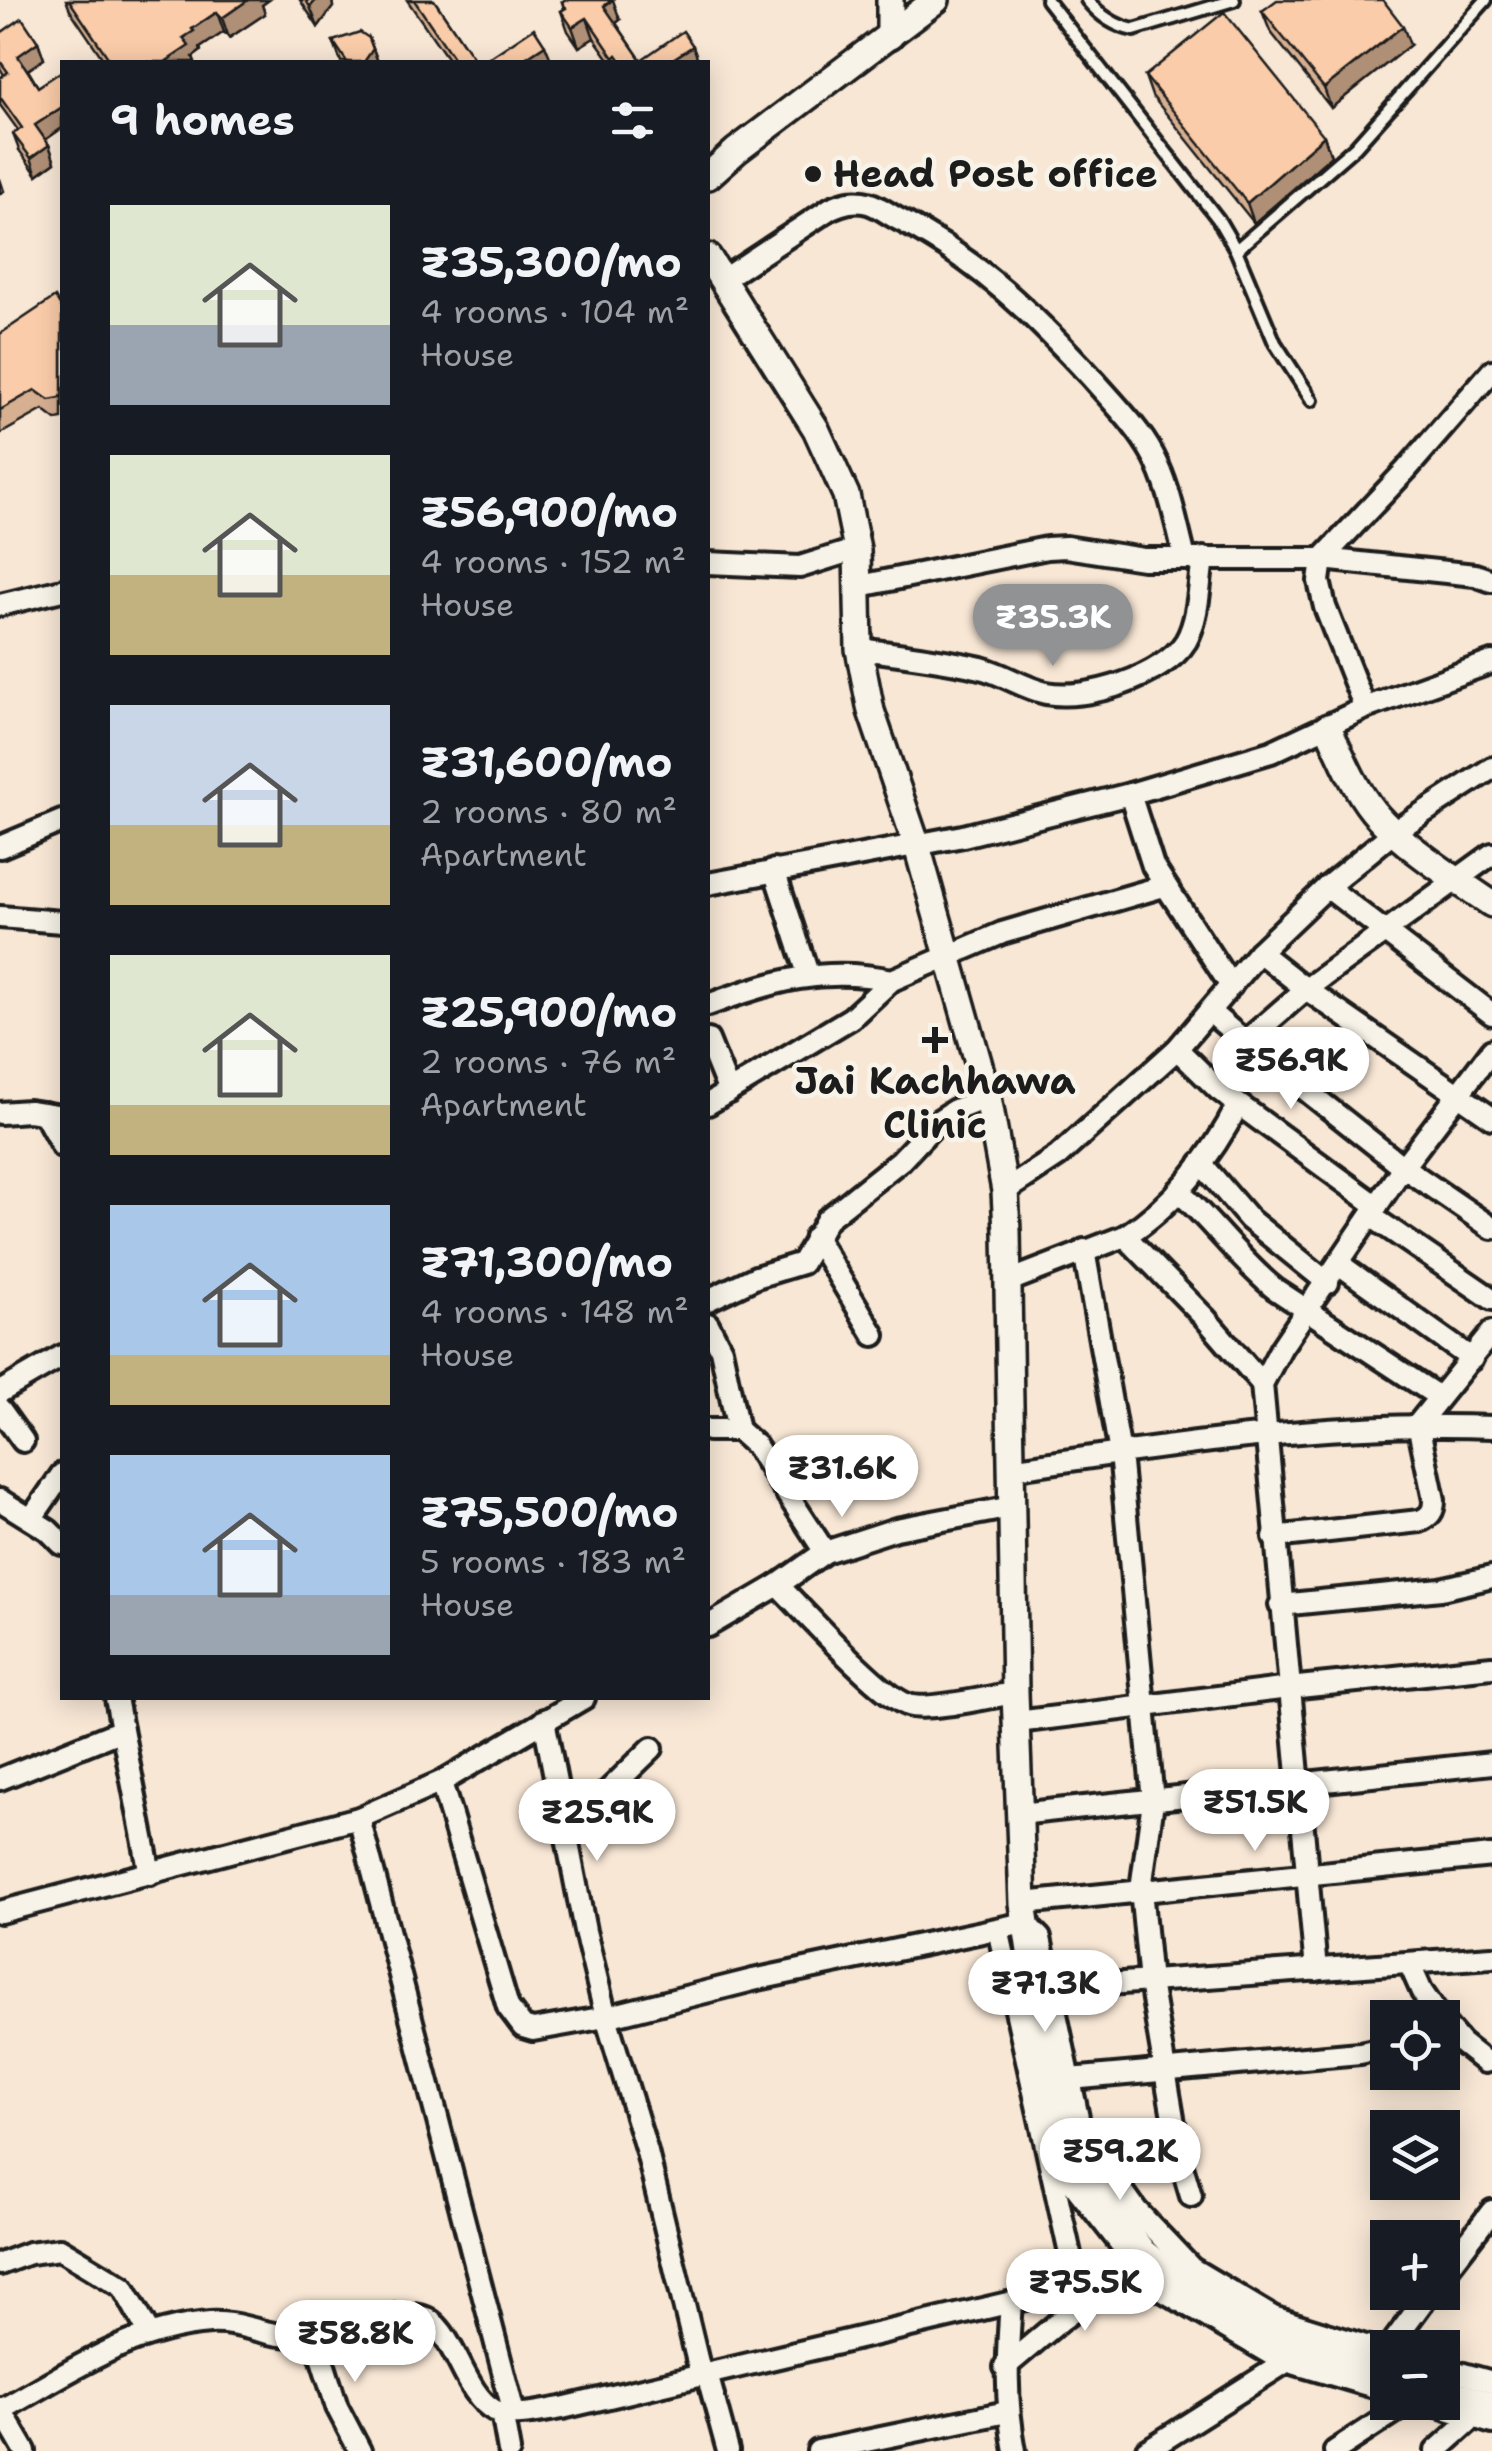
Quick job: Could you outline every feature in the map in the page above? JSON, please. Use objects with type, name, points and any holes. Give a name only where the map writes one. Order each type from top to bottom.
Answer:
[{"type":"street","points":[[890,0],[890,36]]},
{"type":"street","points":[[710,174],[936,0]]},
{"type":"street","points":[[722,280],[830,208],[848,201],[868,203],[945,246],[974,264],[1024,306],[1136,432],[1153,454],[1194,558],[1193,626],[1185,643],[1154,671],[1108,688],[1071,695],[1050,694],[979,668],[859,649]]},
{"type":"street","points":[[710,260],[816,429],[846,494],[858,549],[859,649],[872,711],[917,846],[988,1097],[1005,1191],[1009,1281],[1015,1693],[1024,1913],[1047,2069],[1059,2118],[1102,2199],[1144,2252],[1224,2314],[1275,2340],[1370,2354]]},
{"type":"street","points":[[1366,708],[1325,607],[1319,581],[1322,558],[1492,374]]},
{"type":"street","points":[[860,586],[1047,548],[1130,558],[1322,558],[1492,581]]},
{"type":"street","points":[[710,563],[800,567],[858,549]]},
{"type":"street","points":[[0,605],[60,590]]},
{"type":"street","points":[[710,884],[917,846],[1130,794],[1271,752],[1366,708],[1492,662]]},
{"type":"street","points":[[1328,727],[1374,812],[1456,880],[1492,904]]},
{"type":"street","points":[[1005,1191],[1058,1156],[1177,1049],[1258,952],[1326,887],[1394,831],[1492,768]]},
{"type":"street","points":[[1130,794],[1140,834],[1164,886],[1230,986]]},
{"type":"street","points":[[0,847],[60,822]]},
{"type":"street","points":[[1245,1042],[1306,988],[1492,854]]},
{"type":"street","points":[[774,870],[808,974]]},
{"type":"street","points":[[710,1103],[851,1018],[892,980],[949,954],[1079,908],[1164,886]]},
{"type":"street","points":[[1326,887],[1492,1014]]},
{"type":"street","points":[[0,917],[60,922]]},
{"type":"street","points":[[1258,952],[1492,1118]]},
{"type":"street","points":[[710,1004],[808,974],[844,973],[892,980]]},
{"type":"street","points":[[1210,1012],[1403,1167],[1492,1228]]},
{"type":"street","points":[[710,1045],[729,1092]]},
{"type":"street","points":[[1177,1049],[1238,1105],[1492,1299]]},
{"type":"street","points":[[1316,1970],[1304,1874],[1262,1384],[1281,1348],[1403,1167],[1492,1050]]},
{"type":"street","points":[[710,1299],[802,1262],[826,1219],[901,1160],[938,1122],[955,1110],[988,1097]]},
{"type":"street","points":[[1009,1281],[1126,1236],[1151,1220],[1201,1163],[1238,1105]]},
{"type":"street","points":[[0,1113],[53,1115],[60,1139]]},
{"type":"street","points":[[1201,1163],[1249,1219],[1472,1359]]},
{"type":"street","points":[[1178,1192],[1217,1228],[1254,1272],[1438,1397]]},
{"type":"street","points":[[1126,1236],[1262,1384]]},
{"type":"street","points":[[814,1237],[874,1335]]},
{"type":"street","points":[[1084,1250],[1120,1453],[1153,1801],[1140,1889],[1150,1982],[1180,2159],[1191,2196]]},
{"type":"street","points":[[710,1328],[720,1349],[738,1430]]},
{"type":"street","points":[[1274,1537],[1429,1517],[1434,1500],[1418,1424],[1492,1332]]},
{"type":"street","points":[[0,1392],[60,1357]]},
{"type":"street","points":[[0,1409],[23,1440]]},
{"type":"street","points":[[1010,1469],[1266,1433],[1418,1424],[1492,1427]]},
{"type":"street","points":[[710,1430],[738,1430],[756,1446],[825,1552]]},
{"type":"street","points":[[31,1519],[60,1477]]},
{"type":"street","points":[[0,1500],[60,1542]]},
{"type":"street","points":[[710,1625],[825,1552],[896,1529],[1012,1508]]},
{"type":"street","points":[[1280,1605],[1440,1589],[1492,1577]]},
{"type":"street","points":[[778,1585],[872,1678],[909,1706],[929,1707],[1015,1693]]},
{"type":"street","points":[[1016,1722],[1492,1667]]},
{"type":"street","points":[[116,1700],[150,1874]]},
{"type":"street","points":[[0,1912],[358,1818],[441,1782],[580,1700]]},
{"type":"street","points":[[544,1720],[606,2016],[728,2451]]},
{"type":"street","points":[[0,1779],[122,1730]]},
{"type":"street","points":[[566,1832],[652,1748]]},
{"type":"street","points":[[1018,1814],[1492,1763]]},
{"type":"street","points":[[441,1782],[508,2007],[514,2018],[533,2030],[998,1929],[1024,1913],[1140,1889],[1492,1856]]},
{"type":"street","points":[[358,1818],[508,2412],[509,2451]]},
{"type":"street","points":[[1024,1913],[1040,1938],[1081,2132],[1136,2211],[1191,2268],[1273,2317],[1370,2350]]},
{"type":"street","points":[[25,2451],[0,2408],[149,2332],[212,2322],[237,2324],[275,2336],[314,2334],[397,2316],[422,2316],[435,2325],[481,2398],[495,2410],[508,2412],[562,2408],[1042,2296],[1066,2276],[1070,2254],[998,1929]]},
{"type":"street","points":[[1051,1988],[1410,1965],[1492,1956]]},
{"type":"street","points":[[1410,1965],[1428,2000]]},
{"type":"street","points":[[1460,2040],[1473,2055],[1485,2062],[1492,2060]]},
{"type":"street","points":[[1070,2078],[1370,2051]]},
{"type":"street","points":[[1048,2152],[1152,2285],[1286,2362],[1370,2387]]},
{"type":"street","points":[[1460,2252],[1492,2210]]},
{"type":"street","points":[[0,2264],[29,2253],[60,2249],[123,2286],[149,2332]]},
{"type":"street","points":[[1005,2367],[1137,2265]]},
{"type":"street","points":[[1011,2303],[1005,2367],[1007,2412],[1015,2451]]},
{"type":"street","points":[[314,2334],[332,2395],[360,2451]]},
{"type":"street","points":[[1146,2451],[1286,2362]]},
{"type":"street","points":[[1460,2371],[1488,2375]]},
{"type":"street","points":[[1460,2401],[1486,2415]]},
{"type":"street","points":[[1460,2409],[1486,2415]]},
{"type":"street","points":[[818,2451],[1007,2412]]},
{"type":"street","points":[[1436,2451],[1486,2415]]},
{"type":"street","points":[[1335,2451],[1382,2420]]},
{"type":"lane","points":[[1048,0],[1218,219],[1236,250],[1275,343],[1312,400]]},
{"type":"lane","points":[[1087,0],[1100,15],[1134,30],[1234,0]]},
{"type":"lane","points":[[1236,250],[1356,147],[1486,0]]},
{"type":"building","points":[[69,0],[248,0],[222,18],[217,12],[192,29],[183,38],[189,46],[168,60],[110,60]]},
{"type":"building","points":[[414,0],[434,0],[475,60],[455,60]]},
{"type":"building","points":[[612,0],[604,6],[641,60],[621,60],[617,55],[614,58],[587,18],[572,27],[561,11],[566,8],[562,2]]},
{"type":"building","points":[[1277,0],[1383,0],[1403,26],[1324,88],[1262,11]]},
{"type":"building","points":[[1224,12],[1324,136],[1247,203],[1145,76]]},
{"type":"building","points":[[22,18],[38,42],[18,56],[38,87],[60,72],[60,108],[35,125],[49,145],[31,158],[13,134],[22,128],[0,97],[0,78],[8,72],[0,61],[2,32]]},
{"type":"building","points":[[534,28],[545,45],[522,60],[486,60]]},
{"type":"building","points":[[683,31],[693,46],[671,60],[641,60]]},
{"type":"building","points":[[360,32],[369,38],[373,49],[365,60],[346,60],[333,41]]},
{"type":"building","points":[[55,297],[60,306],[60,398],[49,400],[35,390],[0,410],[0,334]]},
{"type":"place","name":"Head Post office","points":[[813,174]]},
{"type":"place","name":"Jai Kachhawa Clinic","points":[[935,1040]]}]
